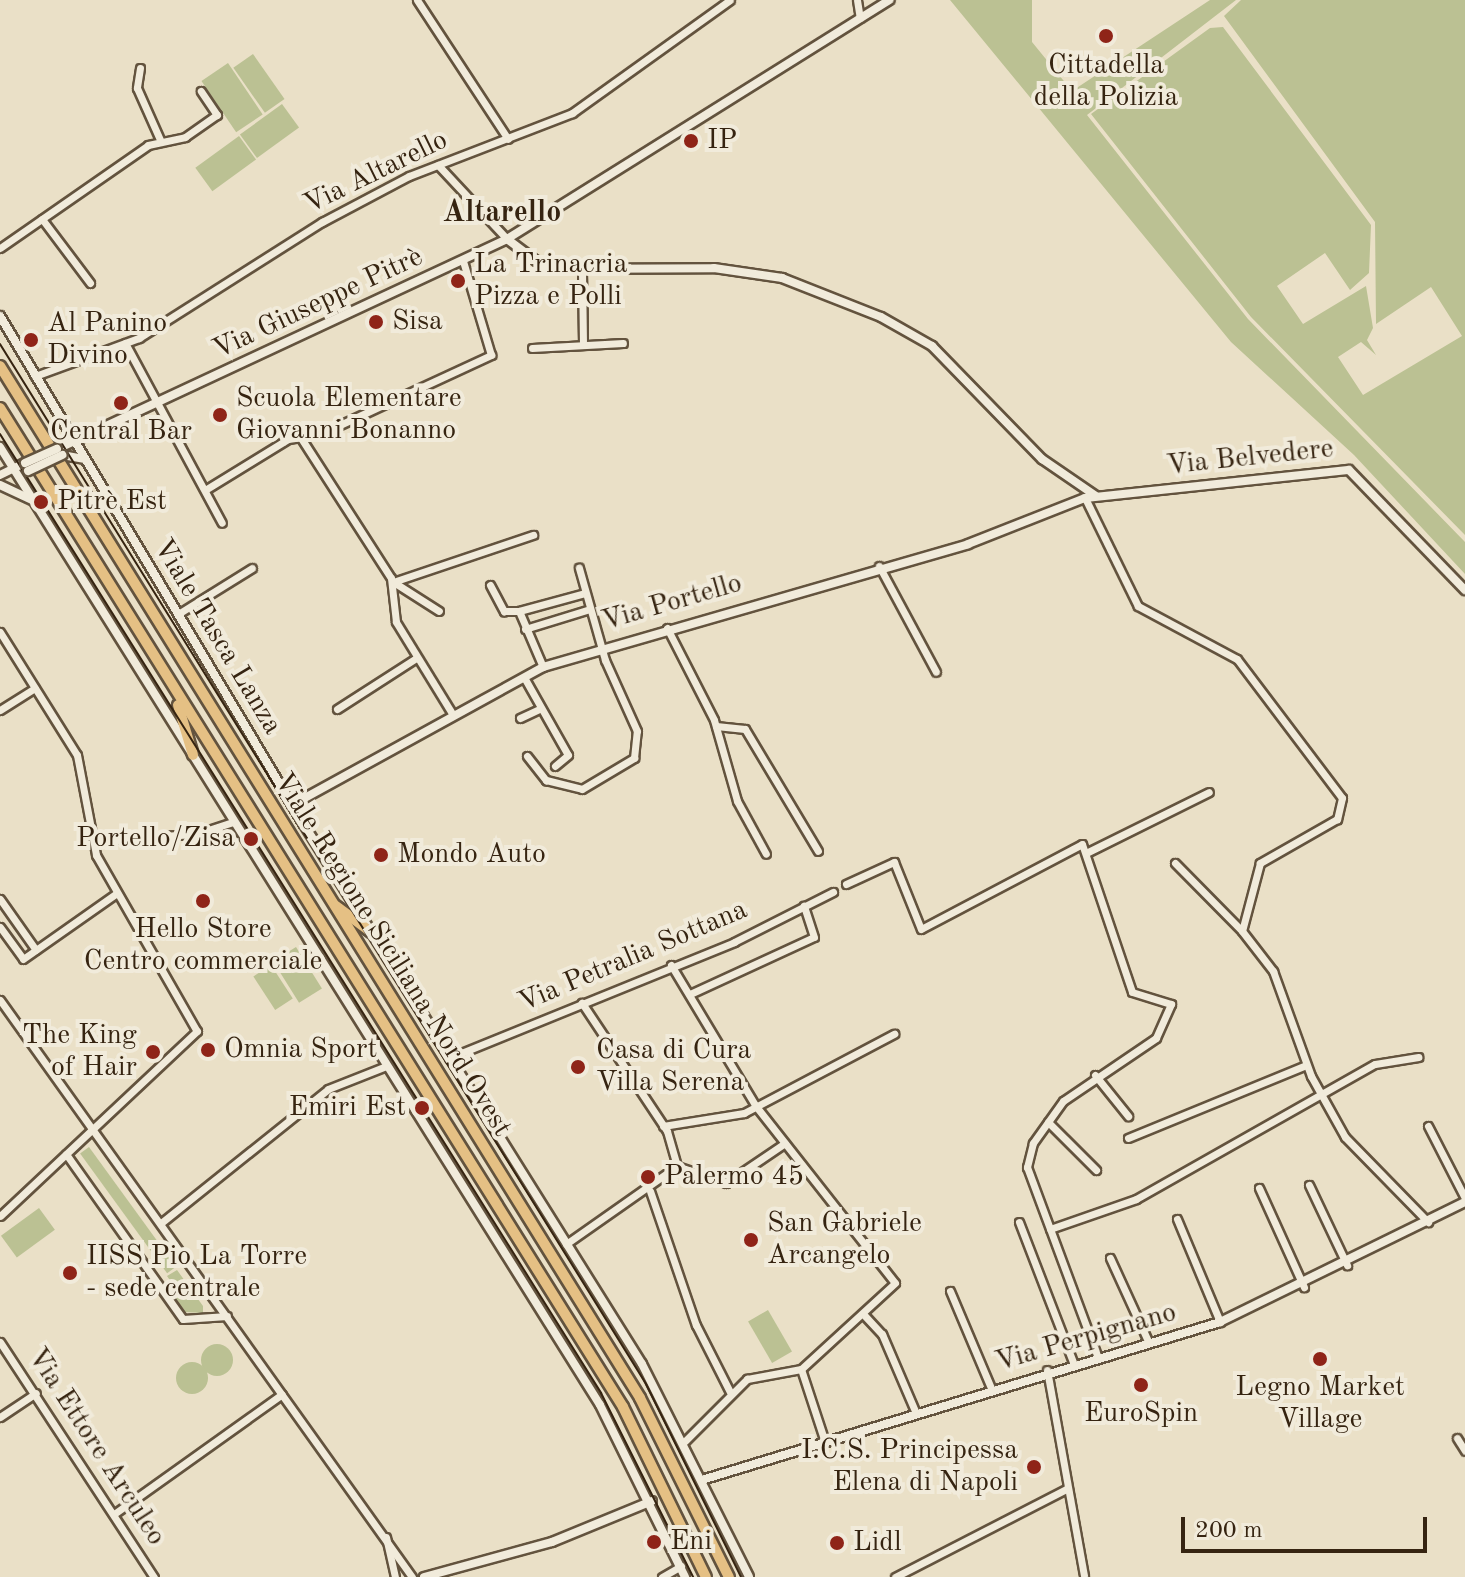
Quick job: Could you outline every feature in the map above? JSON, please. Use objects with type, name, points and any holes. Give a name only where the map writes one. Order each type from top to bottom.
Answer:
[{"type":"main road","name":"Viale Regione Siciliana Nord Ovest","points":[[0,366],[640,1398],[729,1577]]},
{"type":"main road","name":"Viale Regione Siciliana Nord Ovest","points":[[0,408],[617,1397],[706,1577]]},
{"type":"main road","points":[[175,692],[193,755]]},
{"type":"main road","points":[[331,903],[371,932]]},
{"type":"street","points":[[417,0],[508,139]]},
{"type":"street","name":"Via Altarello","points":[[35,376],[125,343],[322,222],[438,165],[572,113],[730,0]]},
{"type":"street","points":[[857,0],[860,18]]},
{"type":"street","name":"Via Giuseppe Pitrè","points":[[0,475],[59,452],[74,441],[507,239],[889,0]]},
{"type":"street","points":[[140,68],[137,88],[161,142]]},
{"type":"street","points":[[0,248],[161,142],[185,137],[217,115],[201,91]]},
{"type":"street","points":[[438,165],[507,239],[547,269],[582,272],[714,268],[782,278],[881,317],[932,346],[1042,459],[1096,496]]},
{"type":"street","points":[[42,219],[90,283]]},
{"type":"street","points":[[205,490],[301,438],[492,354],[463,261]]},
{"type":"street","points":[[582,272],[583,345]]},
{"type":"street","points":[[0,316],[85,459]]},
{"type":"street","points":[[125,343],[222,523]]},
{"type":"street","points":[[532,348],[623,343]]},
{"type":"street","points":[[301,438],[394,585],[439,611]]},
{"type":"street","points":[[0,447],[600,1405],[652,1501],[685,1577]]},
{"type":"street","points":[[59,452],[85,459]]},
{"type":"street","name":"Viale Tasca Lanza","points":[[85,459],[292,805],[566,1244]]},
{"type":"street","name":"Via Giuseppe Pitrè","points":[[19,479],[26,467]]},
{"type":"street","name":"Via Belvedere","points":[[1085,498],[1349,470],[1465,590]]},
{"type":"street","points":[[0,485],[33,501]]},
{"type":"street","points":[[1085,498],[1138,606],[1237,659],[1342,798],[1337,819],[1260,863],[1242,931]]},
{"type":"street","name":"Via Portello","points":[[292,805],[453,715],[526,682],[543,667],[600,647],[879,566],[968,544],[1085,498]]},
{"type":"street","points":[[394,585],[533,535]]},
{"type":"street","points":[[879,566],[936,672]]},
{"type":"street","points":[[178,614],[252,568]]},
{"type":"street","points":[[527,756],[546,780],[582,789],[634,758],[637,731],[600,647],[579,568]]},
{"type":"street","points":[[394,585],[396,622],[453,715]]},
{"type":"street","points":[[490,585],[504,611],[519,611],[585,593]]},
{"type":"street","points":[[525,629],[590,609]]},
{"type":"street","points":[[519,611],[543,667]]},
{"type":"street","points":[[667,628],[716,726],[737,801],[766,854]]},
{"type":"street","points":[[0,632],[77,755],[94,840],[117,893],[197,1031],[0,1216]]},
{"type":"street","points":[[337,709],[416,658]]},
{"type":"street","points":[[526,682],[568,755],[555,766]]},
{"type":"street","points":[[0,710],[35,688]]},
{"type":"street","points":[[520,718],[539,709]]},
{"type":"street","points":[[716,726],[745,729],[818,851]]},
{"type":"street","points":[[1086,853],[1209,792]]},
{"type":"street","points":[[94,840],[196,834],[234,822]]},
{"type":"street","points":[[846,884],[894,862],[921,929],[1082,844],[1132,992],[1171,1004],[1156,1038],[1095,1075],[1048,1122],[1027,1167],[1097,1355]]},
{"type":"street","points":[[1175,863],[1242,931],[1290,1007],[1306,1065],[1359,1156],[1428,1222]]},
{"type":"street","name":"Via Petralia Sottana","points":[[449,1058],[671,965],[833,892]]},
{"type":"street","points":[[0,927],[23,959],[117,893]]},
{"type":"street","points":[[0,899],[36,950]]},
{"type":"street","points":[[690,994],[814,937],[804,906]]},
{"type":"street","points":[[671,965],[755,1105],[895,1283],[865,1316],[801,1369],[747,1379],[730,1392],[685,1441]]},
{"type":"street","points":[[0,1000],[384,1531],[412,1577]]},
{"type":"street","points":[[582,1003],[663,1126],[677,1166]]},
{"type":"street","points":[[663,1126],[710,1121],[755,1105],[894,1034]]},
{"type":"street","points":[[1050,1229],[1136,1199],[1375,1064],[1418,1057]]},
{"type":"street","points":[[1128,1138],[1306,1065]]},
{"type":"street","points":[[161,1223],[328,1089],[386,1066]]},
{"type":"street","points":[[1095,1075],[1128,1116]]},
{"type":"street","points":[[1048,1122],[1096,1170]]},
{"type":"street","points":[[1428,1126],[1464,1204]]},
{"type":"street","points":[[677,1166],[726,1183],[785,1143]]},
{"type":"street","points":[[66,1154],[183,1319],[227,1316]]},
{"type":"street","points":[[677,1166],[650,1191],[566,1244],[685,1441],[749,1577]]},
{"type":"street","points":[[1309,1185],[1347,1265]]},
{"type":"street","points":[[1259,1188],[1304,1287]]},
{"type":"street","points":[[650,1191],[696,1325],[730,1392]]},
{"type":"street","name":"Via Perpignano","points":[[705,1479],[1073,1362],[1220,1322],[1304,1287],[1464,1204]]},
{"type":"street","points":[[1177,1219],[1220,1322]]},
{"type":"street","points":[[1019,1222],[1073,1362]]},
{"type":"street","points":[[1110,1258],[1148,1341]]},
{"type":"street","points":[[950,1291],[991,1388]]},
{"type":"street","points":[[865,1316],[882,1334],[915,1411]]},
{"type":"street","name":"Via Ettore Arculeo","points":[[0,1342],[154,1577]]},
{"type":"street","points":[[801,1369],[824,1439]]},
{"type":"street","points":[[1047,1370],[1084,1576]]},
{"type":"street","points":[[0,1417],[36,1393]]},
{"type":"street","points":[[114,1514],[282,1394]]},
{"type":"street","points":[[1457,1438],[1465,1451]]},
{"type":"street","points":[[895,1577],[1066,1489]]},
{"type":"street","points":[[424,1577],[552,1542],[652,1501]]},
{"type":"street","points":[[384,1531],[395,1577]]},
{"type":"street","points":[[662,1577],[671,1575],[681,1566]]},
{"type":"green space","points":[[950,0],[1032,0],[1032,42],[1072,91],[1210,0],[1236,0],[1087,115],[1248,319],[1465,542],[1465,574],[1354,455],[1231,342]]},
{"type":"green space","points":[[1241,0],[1465,0],[1465,535],[1251,317],[1091,114],[1210,28],[1223,27],[1371,225],[1369,273],[1350,290],[1325,253],[1277,286],[1303,324],[1366,286],[1373,328],[1367,340],[1376,355],[1361,342],[1338,357],[1363,395],[1462,336],[1431,287],[1376,324],[1375,222],[1224,16]]},
{"type":"green space","points":[[253,54],[285,99],[265,113],[233,68]]},
{"type":"green space","points":[[228,63],[263,114],[236,132],[201,81]]},
{"type":"green space","points":[[282,104],[299,127],[257,158],[240,135]]},
{"type":"green space","points":[[239,136],[256,159],[212,191],[195,168]]},
{"type":"green space","points":[[296,947],[322,989],[299,1003],[273,961]]},
{"type":"green space","points":[[271,965],[293,999],[275,1010],[253,976]]},
{"type":"green space","points":[[89,1147],[176,1267],[167,1273],[80,1153]]},
{"type":"green space","points":[[39,1208],[55,1230],[17,1257],[1,1236]]},
{"type":"green space","points":[[177,1270],[203,1306],[203,1313],[184,1312],[175,1299],[180,1295],[167,1276]]},
{"type":"green space","points":[[768,1310],[792,1352],[772,1363],[748,1322]]},
{"type":"green space","points":[[217,1344],[228,1349],[233,1360],[228,1371],[217,1376],[206,1371],[201,1360],[206,1349]]},
{"type":"green space","points":[[192,1362],[203,1367],[208,1378],[203,1389],[192,1394],[181,1389],[176,1378],[181,1367]]},
{"type":"tram line","points":[[0,344],[646,1384],[741,1577]]},
{"type":"tram line","points":[[0,434],[601,1393],[693,1577]]},
{"type":"place","name":"Cittadella della Polizia","points":[[1106,36]]},
{"type":"place","name":"IP","points":[[691,141]]},
{"type":"place","name":"La Trinacria Pizza e Polli","points":[[458,281]]},
{"type":"place","name":"Sisa","points":[[376,322]]},
{"type":"place","name":"Al Panino Divino","points":[[31,340]]},
{"type":"place","name":"Central Bar","points":[[121,403]]},
{"type":"place","name":"Scuola Elementare Giovanni Bonanno","points":[[220,415]]},
{"type":"place","name":"Pitrè Est","points":[[41,502]]},
{"type":"place","name":"Portello/Zisa","points":[[251,839]]},
{"type":"place","name":"Mondo Auto","points":[[381,855]]},
{"type":"place","name":"Hello Store Centro commerciale","points":[[203,901]]},
{"type":"place","name":"Omnia Sport","points":[[208,1050]]},
{"type":"place","name":"The King of Hair","points":[[153,1052]]},
{"type":"place","name":"Casa di Cura Villa Serena","points":[[578,1067]]},
{"type":"place","name":"Emiri Est","points":[[422,1108]]},
{"type":"place","name":"Palermo 45","points":[[648,1177]]},
{"type":"place","name":"San Gabriele Arcangelo","points":[[751,1240]]},
{"type":"place","name":"IISS Pio La Torre - sede centrale","points":[[70,1273]]},
{"type":"place","name":"Legno Market Village","points":[[1320,1359]]},
{"type":"place","name":"EuroSpin","points":[[1141,1385]]},
{"type":"place","name":"I.C.S. Principessa Elena di Napoli","points":[[1034,1467]]},
{"type":"place","name":"Eni","points":[[654,1542]]},
{"type":"place","name":"Lidl","points":[[837,1543]]},
{"type":"district","name":"Altarello","points":[[502,213]]}]
